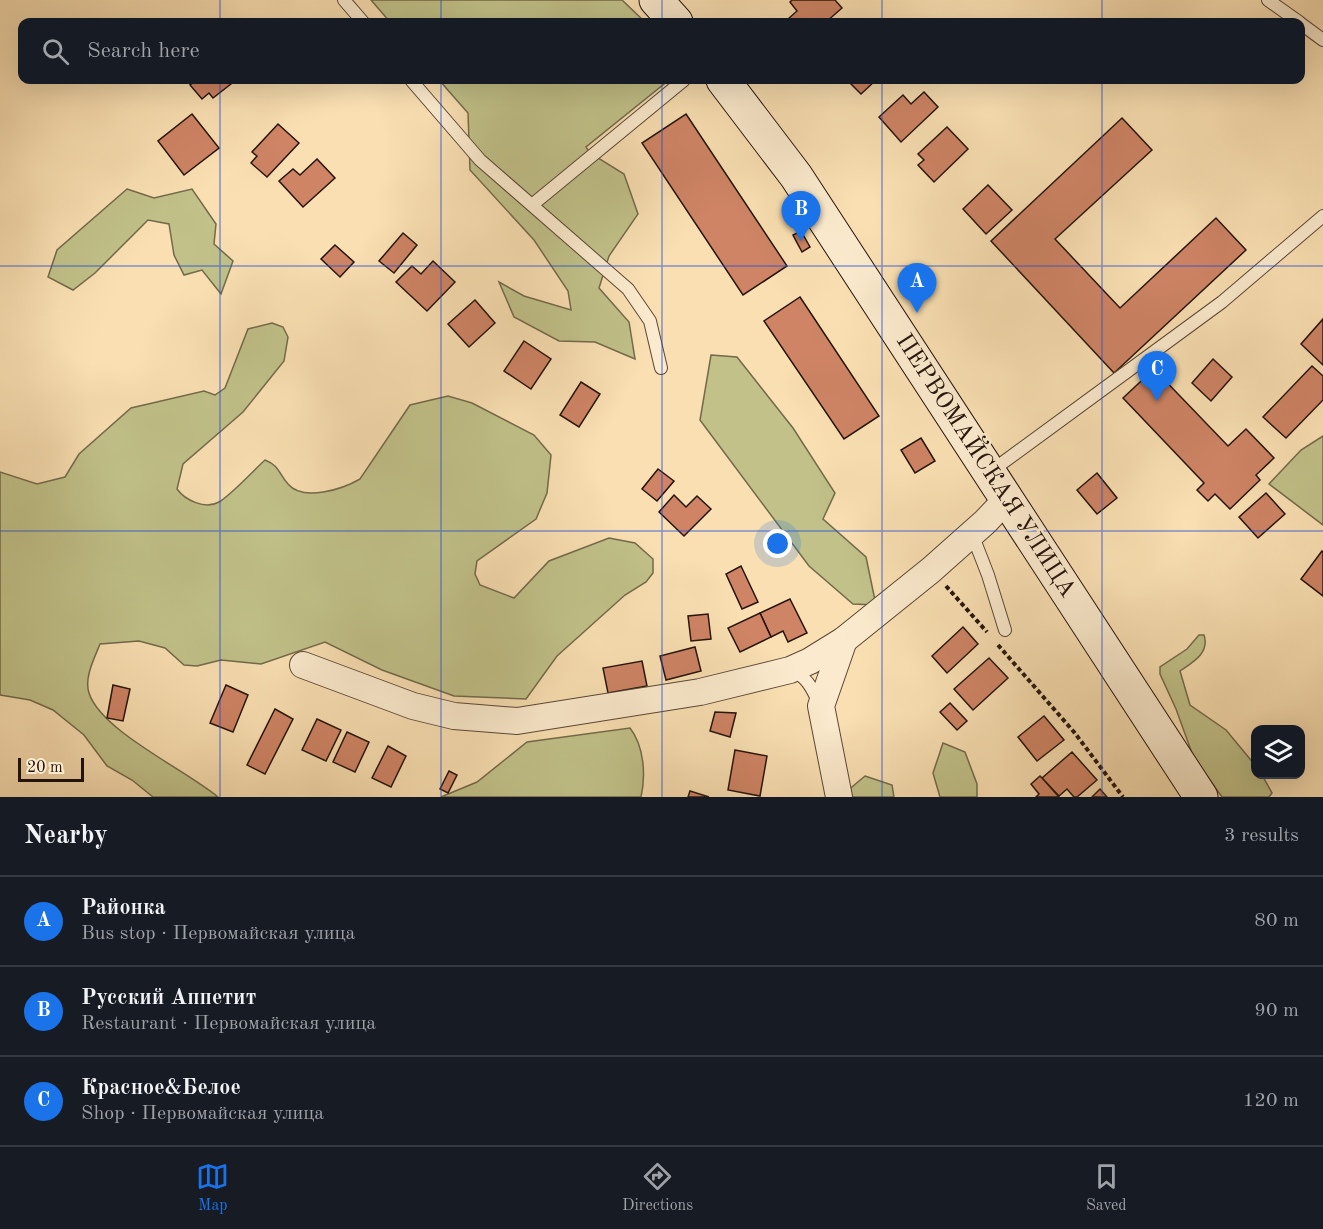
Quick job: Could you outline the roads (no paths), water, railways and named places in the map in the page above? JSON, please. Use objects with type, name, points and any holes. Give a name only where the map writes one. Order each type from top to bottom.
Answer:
[{"type":"main road","points":[[656,0],[672,18]]},
{"type":"main road","name":"ПЕРВОМАЙСКАЯ УЛИЦА","points":[[726,84],[796,176],[1201,797]]},
{"type":"street","points":[[303,665],[413,706],[454,716],[517,721],[700,692],[790,670],[810,661],[844,640],[972,534],[998,486]]},
{"type":"street","points":[[838,797],[821,706],[844,640]]},
{"type":"lane","points":[[344,0],[360,18]]},
{"type":"lane","points":[[1268,0],[1293,18]]},
{"type":"lane","points":[[1305,27],[1323,40]]},
{"type":"lane","points":[[414,84],[480,160],[628,289],[650,321],[661,368]]},
{"type":"lane","points":[[532,205],[679,84]]},
{"type":"lane","points":[[998,486],[1323,216]]},
{"type":"lane","points":[[972,534],[988,575],[1005,630]]},
{"type":"lane","points":[[790,670],[801,673],[821,706]]},
{"type":"place","name":"Русский Аппетит","points":[[801,241]]},
{"type":"place","name":"Районка","points":[[917,313]]},
{"type":"place","name":"Красное&Белое","points":[[1157,401]]}]
